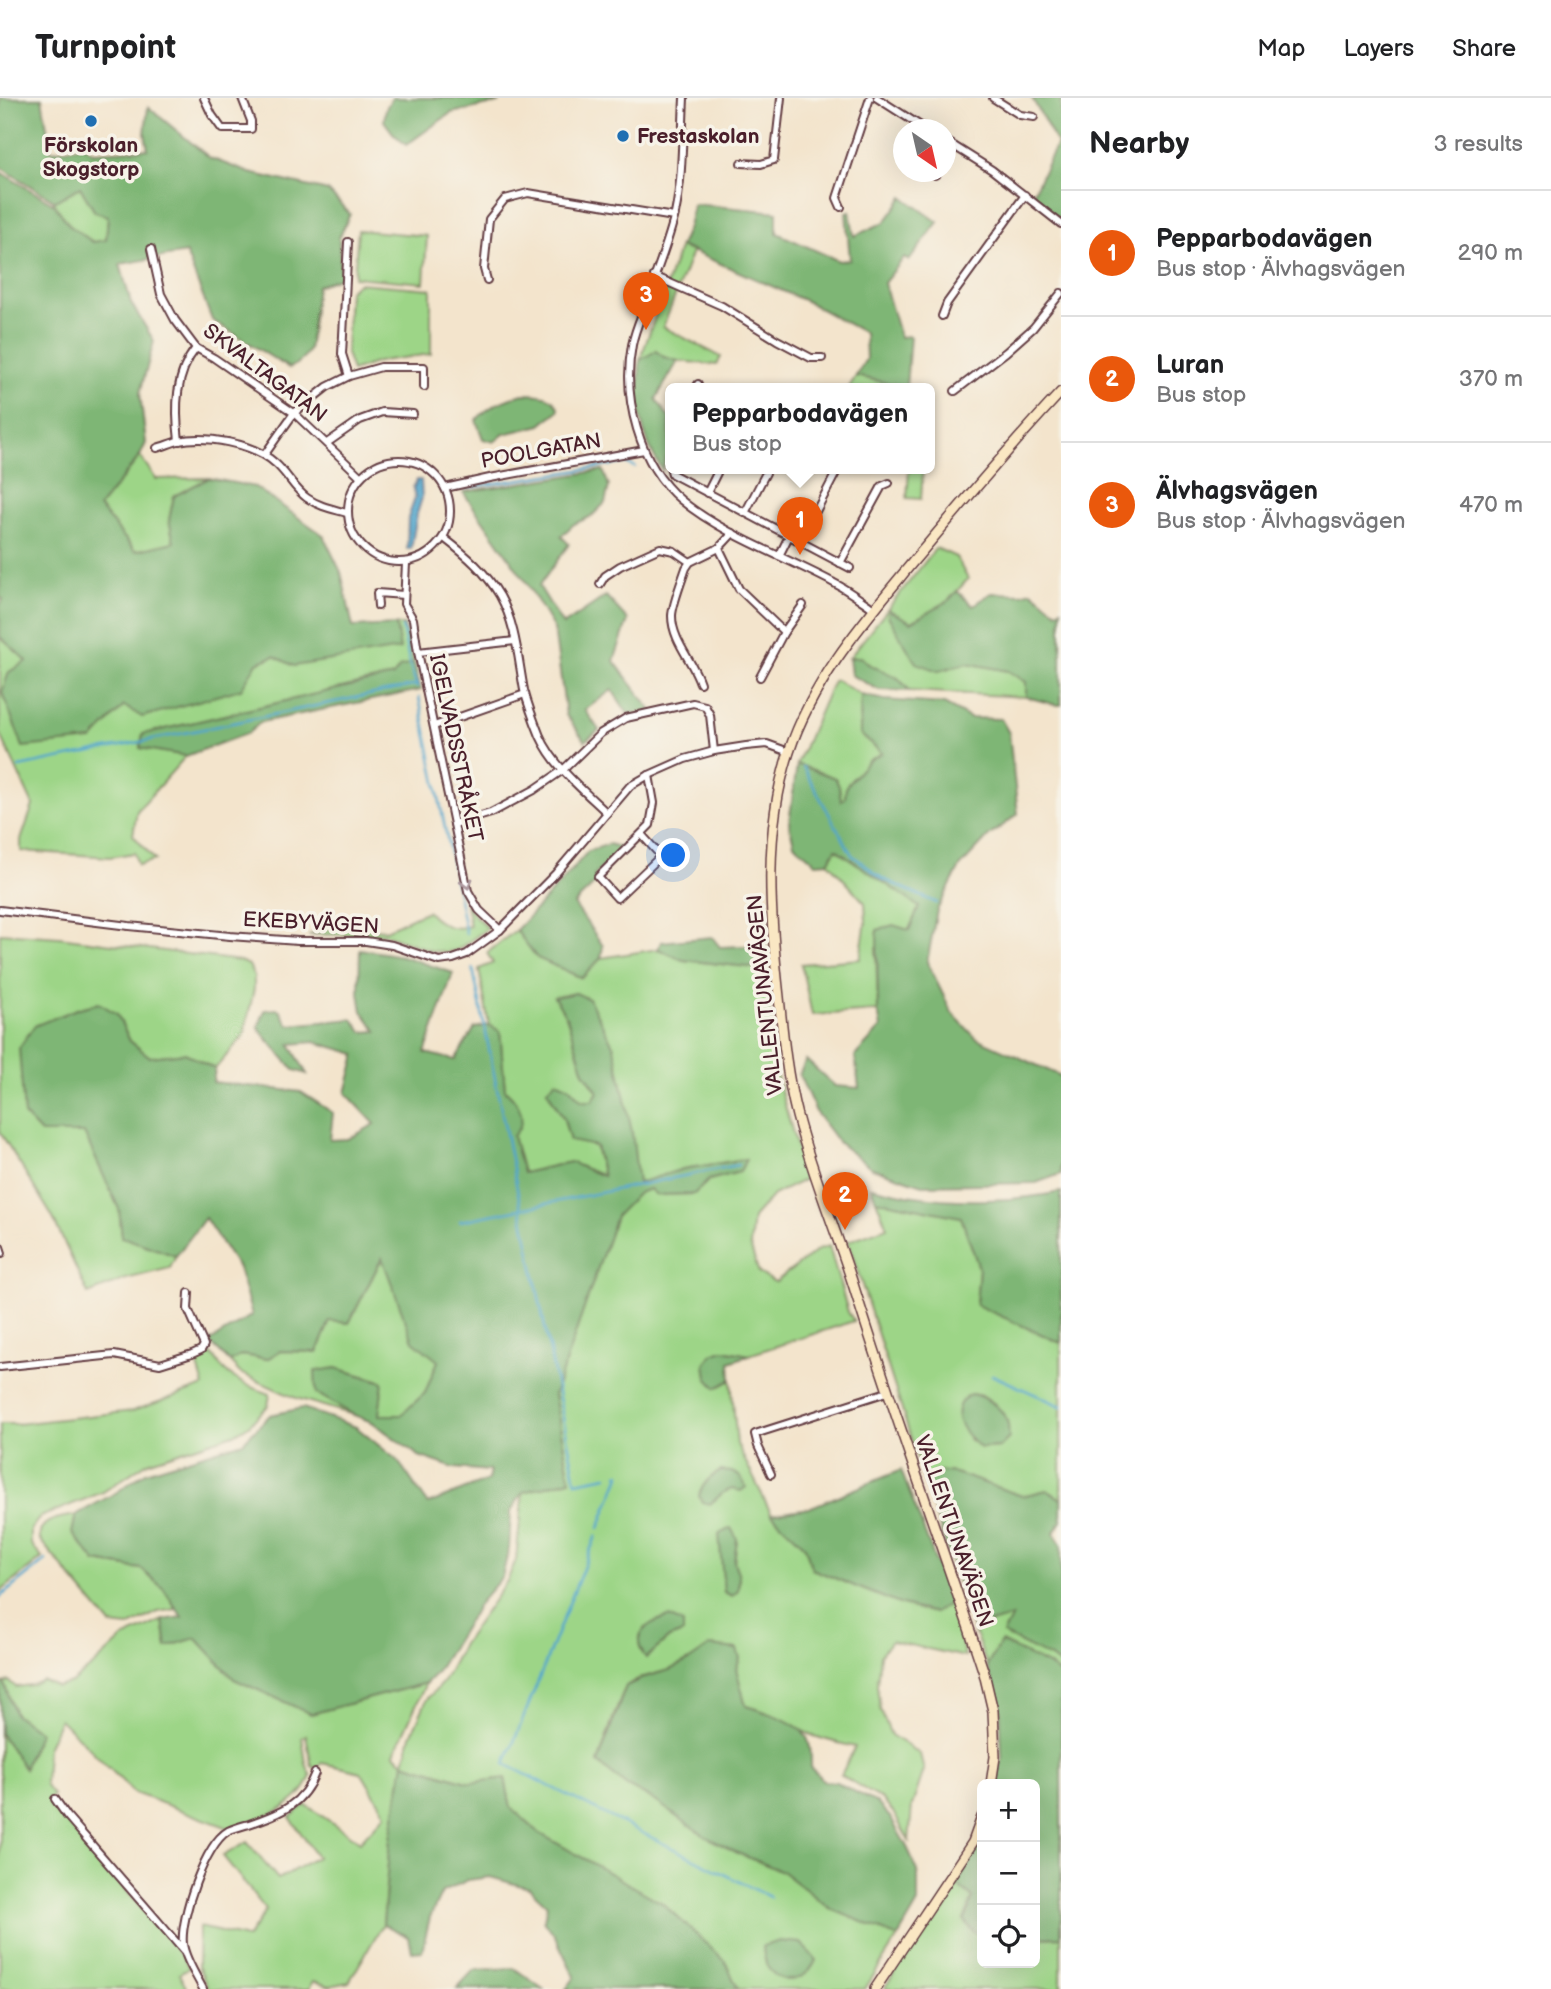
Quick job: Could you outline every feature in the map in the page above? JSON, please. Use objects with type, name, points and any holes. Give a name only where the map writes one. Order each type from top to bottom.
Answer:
[{"type":"main road","name":"VALLENTUNAVÄGEN","points":[[992,1779],[995,1745],[993,1711],[987,1686],[887,1392],[838,1237],[809,1159],[786,1069],[771,924],[771,876],[776,808],[789,752],[830,669],[874,609],[970,493],[1061,392]]},
{"type":"main road","points":[[875,1989],[973,1842],[977,1831]]},
{"type":"street","points":[[204,98],[222,129],[251,129],[251,121],[242,98]]},
{"type":"street","points":[[684,98],[680,190],[674,217],[632,344],[630,388],[636,426],[661,479],[697,512],[836,584],[874,609]]},
{"type":"street","points":[[741,163],[761,164],[774,160],[781,98]]},
{"type":"street","points":[[841,207],[837,198],[870,98]]},
{"type":"street","points":[[877,98],[910,119]]},
{"type":"street","points":[[993,98],[1020,114],[1034,117]]},
{"type":"street","points":[[956,148],[992,170],[1061,224]]},
{"type":"street","points":[[487,280],[484,269],[489,219],[505,199],[527,193],[674,217]]},
{"type":"street","points":[[942,316],[947,303],[1025,195]]},
{"type":"street","points":[[348,242],[342,354],[349,376]]},
{"type":"street","name":"SKVALTAGATAN","points":[[151,249],[160,294],[196,348],[294,412],[360,475]]},
{"type":"street","points":[[654,276],[722,306],[777,341],[811,358],[822,358]]},
{"type":"street","points":[[955,391],[1006,352],[1032,328],[1061,293]]},
{"type":"street","points":[[179,440],[176,415],[179,385],[186,360],[196,348]]},
{"type":"street","points":[[265,454],[294,412],[327,387],[349,376],[381,367],[424,367],[424,387]]},
{"type":"street","points":[[327,443],[360,420],[382,412],[413,414]]},
{"type":"street","points":[[158,448],[179,440],[218,440],[244,446],[265,454],[306,497],[321,506],[347,513]]},
{"type":"street","name":"POOLGATAN","points":[[445,488],[645,450]]},
{"type":"street","points":[[397,460],[419,465],[436,477],[445,488],[450,501],[444,538],[420,558],[406,563],[390,563],[361,545],[355,535],[347,513],[348,498],[360,475],[383,462],[397,460]]},
{"type":"street","points":[[672,474],[850,568]]},
{"type":"street","points":[[707,493],[716,474]]},
{"type":"street","points":[[745,513],[765,474]]},
{"type":"street","points":[[800,542],[835,474]]},
{"type":"street","points":[[840,562],[882,486],[889,483]]},
{"type":"street","points":[[700,683],[678,639],[672,616],[685,568],[690,562],[719,548],[733,533]]},
{"type":"street","points":[[779,556],[789,536]]},
{"type":"street","points":[[444,538],[472,561],[500,597],[513,630],[525,694],[541,738],[563,770],[607,813]]},
{"type":"street","points":[[600,584],[605,576],[620,566],[660,548],[674,551],[690,562]]},
{"type":"street","points":[[719,548],[738,589],[784,632]]},
{"type":"street","name":"IGELVADSSTRÅKET","points":[[406,563],[404,604],[413,619],[468,891],[479,910],[500,930]]},
{"type":"street","points":[[378,606],[377,593],[404,595]]},
{"type":"street","points":[[760,677],[784,632],[803,605]]},
{"type":"street","points":[[418,652],[515,641]]},
{"type":"street","points":[[434,726],[525,694]]},
{"type":"street","points":[[454,824],[491,813],[534,790],[563,770],[601,733],[626,719],[694,703],[705,706],[709,715],[714,751]]},
{"type":"street","name":"EKEBYVÄGEN","points":[[0,910],[230,936],[298,941],[366,941],[392,945],[439,961],[453,959],[467,954],[500,930],[556,873],[630,786],[685,760],[714,751],[766,744],[789,752]]},
{"type":"street","points":[[642,835],[661,856],[617,898],[598,877],[650,825],[654,803],[649,775]]},
{"type":"street","points":[[0,1367],[114,1355],[160,1364],[192,1354],[204,1345],[188,1309],[189,1293]]},
{"type":"street","points":[[771,1474],[755,1434],[887,1392]]},
{"type":"street","points":[[202,1989],[183,1945],[183,1925],[200,1871],[218,1839],[229,1831],[294,1804],[310,1788],[315,1773]]},
{"type":"street","points":[[55,1799],[66,1816],[186,1954]]},
{"type":"green space","points":[[0,98],[42,98],[51,151],[84,146],[93,152],[148,149],[145,134],[148,107],[210,158],[250,173],[328,191],[350,214],[339,238],[341,277],[317,286],[309,350],[299,363],[289,368],[212,320],[186,253],[120,264],[131,303],[154,341],[140,393],[146,443],[140,456],[99,507],[135,551],[174,542],[169,520],[174,496],[209,478],[255,487],[323,535],[341,572],[353,627],[396,625],[400,649],[294,666],[274,656],[257,663],[241,689],[142,717],[124,706],[92,740],[23,747],[2,692],[9,672],[27,661],[0,637],[0,605],[3,599],[0,598],[0,172],[54,204],[70,226],[93,242],[106,240],[108,216],[95,212],[80,187],[55,201],[0,167]]},
{"type":"green space","points":[[392,98],[500,98],[499,103],[451,113],[406,145],[384,121],[386,108]]},
{"type":"green space","points":[[1032,98],[1061,98],[1061,220],[1031,197],[1057,144]]},
{"type":"green space","points":[[80,187],[95,212],[108,216],[106,241],[93,242],[70,226],[54,204]]},
{"type":"green space","points":[[903,197],[938,222],[909,261],[904,258],[884,283],[900,337],[910,336],[906,383],[888,383],[856,376],[866,359],[865,333],[808,302],[680,246],[693,204],[777,212],[777,233],[839,261],[850,260],[846,212],[850,211],[854,236],[885,222]]},
{"type":"green space","points":[[358,230],[427,236],[424,283],[354,277]]},
{"type":"green space","points":[[680,246],[692,252],[663,327],[721,357],[717,365],[664,357],[640,360]]},
{"type":"green space","points":[[358,283],[431,289],[431,354],[381,361],[352,371],[346,353],[349,291]]},
{"type":"green space","points":[[656,351],[664,357],[678,361],[656,399],[665,412],[665,462],[662,470],[648,443],[641,417],[640,360]]},
{"type":"green space","points":[[856,376],[889,383],[852,383]]},
{"type":"green space","points":[[523,394],[550,398],[559,410],[541,425],[504,434],[494,442],[483,439],[476,420],[487,410]]},
{"type":"green space","points":[[140,456],[156,479],[209,478],[174,496],[169,520],[174,542],[135,551],[99,507]]},
{"type":"green space","points":[[603,470],[609,486],[605,503],[592,516],[574,524],[561,536],[569,544],[539,586],[563,625],[606,596],[628,620],[614,661],[652,711],[628,714],[612,690],[585,710],[599,730],[585,741],[566,715],[554,629],[526,582],[463,492]]},
{"type":"green space","points":[[909,474],[923,474],[921,499],[907,498]]},
{"type":"green space","points":[[936,548],[956,557],[968,579],[948,601],[911,623],[889,610],[938,671],[967,663],[1009,671],[1026,682],[1026,697],[910,691],[898,678],[868,664],[861,657],[849,658]]},
{"type":"green space","points":[[957,591],[973,606],[991,593],[1021,594],[1032,591],[1057,612],[1061,609],[1061,705],[1026,697],[1026,682],[1008,671],[967,663],[938,671],[916,663],[888,616],[889,610],[911,622],[948,601]]},
{"type":"green space","points":[[396,625],[404,625],[414,663],[400,667],[394,676],[143,734],[140,748],[186,756],[137,811],[133,835],[155,860],[138,865],[134,853],[110,857],[21,851],[21,840],[33,805],[0,733],[0,637],[27,661],[91,740],[124,706],[275,656],[399,649]]},
{"type":"green space","points":[[861,657],[868,664],[898,678],[910,691],[879,690],[851,675],[849,658]]},
{"type":"green space","points":[[414,663],[421,690],[261,722],[248,733],[186,756],[140,748],[143,734],[393,676],[400,667]]},
{"type":"green space","points":[[836,680],[861,695],[860,734],[882,753],[868,761],[847,786],[845,798],[841,801],[835,778],[797,764],[833,681]]},
{"type":"green space","points":[[861,695],[884,700],[944,704],[970,718],[1001,719],[1009,733],[1018,814],[989,836],[960,867],[937,910],[927,962],[952,1013],[976,1038],[1061,1076],[1061,1174],[1036,1183],[923,1185],[872,1168],[839,1143],[817,1114],[799,1075],[806,1060],[835,1086],[859,1088],[855,1056],[881,1028],[878,1011],[877,930],[893,925],[909,930],[919,907],[836,849],[828,862],[816,863],[794,844],[789,823],[797,764],[835,778],[841,801],[845,798],[846,786],[868,761],[882,753],[860,734]]},
{"type":"green space","points":[[609,844],[622,848],[594,876],[598,881],[574,904],[603,946],[601,958],[582,978],[537,958],[516,930],[588,851]]},
{"type":"green space","points":[[835,849],[920,906],[909,930],[876,949],[878,1011],[812,1015],[801,964],[860,959],[866,921],[865,903],[828,862]]},
{"type":"green space","points":[[466,903],[488,928],[457,950],[432,951],[385,934],[308,935],[338,927],[386,930],[427,911],[447,926],[470,926]]},
{"type":"green space","points":[[516,930],[538,958],[582,978],[601,958],[658,949],[683,960],[766,969],[776,1074],[806,1179],[773,1195],[753,1218],[750,1246],[759,1273],[775,1282],[818,1250],[829,1246],[848,1312],[854,1321],[749,1355],[723,1350],[712,1354],[705,1364],[716,1388],[731,1380],[737,1444],[771,1513],[805,1546],[812,1569],[902,1605],[935,1613],[951,1602],[965,1657],[891,1641],[880,1655],[877,1685],[880,1709],[891,1735],[920,1754],[924,1770],[912,1806],[909,1841],[893,1812],[881,1799],[841,1775],[855,1747],[813,1735],[746,1706],[736,1669],[740,1659],[710,1647],[677,1667],[642,1678],[627,1686],[598,1763],[627,1786],[740,1854],[782,1871],[831,1909],[898,1937],[865,1989],[738,1989],[725,1961],[662,1903],[539,1833],[511,1808],[505,1778],[470,1783],[404,1763],[390,1839],[383,1924],[349,1982],[330,1986],[313,1981],[309,1989],[208,1989],[198,1966],[199,1927],[247,1938],[266,1910],[223,1856],[247,1842],[278,1879],[317,1857],[290,1817],[306,1805],[360,1842],[386,1814],[361,1772],[322,1763],[314,1768],[306,1735],[302,1737],[306,1764],[311,1775],[306,1786],[289,1804],[279,1810],[231,1829],[134,1793],[60,1719],[47,1748],[45,1785],[53,1795],[49,1799],[183,1957],[189,1968],[179,1974],[187,1989],[0,1989],[0,1733],[24,1768],[39,1732],[15,1714],[4,1683],[9,1681],[16,1687],[43,1680],[57,1687],[71,1683],[123,1638],[163,1620],[167,1647],[196,1637],[234,1679],[311,1714],[426,1683],[394,1754],[404,1762],[411,1736],[427,1699],[443,1682],[463,1644],[507,1581],[516,1560],[523,1492],[570,1480],[554,1395],[616,1215],[638,1193],[650,1189],[656,1195],[694,1194],[709,1180],[740,1172],[745,1159],[683,1169],[638,1184],[576,993],[555,997],[567,1018],[584,1072],[598,1092],[592,1101],[582,1101],[568,1086],[547,1090],[564,1119],[570,1141],[595,1146],[603,1177],[570,1162],[523,1173],[513,1136],[513,1098],[505,1090],[500,1031],[489,1025],[479,969],[493,963],[487,953]],"holes":[[[719,1535],[737,1539],[734,1562],[739,1576],[738,1591]],[[644,1629],[683,1633],[669,1638],[646,1657],[639,1644]]]},
{"type":"green space","points":[[0,933],[59,937],[240,961],[249,965],[254,976],[254,989],[244,1035],[215,1069],[185,1053],[150,1057],[130,1041],[117,1014],[23,1081],[24,1115],[41,1133],[84,1132],[119,1209],[122,1236],[176,1256],[170,1268],[126,1279],[88,1294],[52,1216],[0,1132]]},
{"type":"green space","points":[[712,937],[720,947],[766,945],[766,969],[683,960],[658,949],[661,942]]},
{"type":"green space","points":[[360,949],[402,956],[453,973],[425,1053],[455,1060],[475,1028],[489,1025],[500,1031],[505,1090],[515,1100],[521,1112],[521,1124],[513,1136],[523,1173],[570,1162],[603,1176],[596,1146],[570,1141],[564,1119],[547,1090],[556,1081],[568,1086],[582,1101],[592,1101],[598,1092],[584,1072],[567,1018],[554,997],[576,993],[589,999],[614,1047],[632,1132],[638,1183],[683,1169],[746,1159],[740,1172],[709,1180],[694,1194],[656,1195],[650,1189],[638,1193],[616,1216],[554,1395],[570,1480],[523,1492],[511,1511],[509,1548],[502,1577],[480,1602],[436,1673],[426,1683],[311,1714],[234,1679],[196,1638],[167,1647],[163,1620],[182,1617],[163,1588],[141,1569],[96,1562],[72,1533],[76,1515],[146,1472],[243,1442],[270,1415],[303,1408],[356,1427],[398,1461],[428,1504],[488,1480],[490,1471],[454,1468],[419,1456],[372,1422],[316,1393],[315,1371],[336,1368],[383,1382],[379,1415],[401,1415],[425,1393],[438,1361],[413,1341],[382,1258],[349,1323],[330,1321],[317,1352],[280,1351],[267,1359],[242,1355],[230,1362],[209,1342],[252,1315],[238,1268],[205,1218],[176,1256],[122,1237],[119,1209],[84,1133],[41,1133],[24,1115],[19,1048],[34,1026],[99,1003],[117,1014],[130,1041],[150,1057],[185,1053],[215,1069],[213,1082],[301,1092],[333,1113],[330,1140],[348,1139],[375,1124],[346,1093],[356,1054],[315,1042],[290,1044],[307,1074],[294,1070],[258,1028],[265,1010],[279,1009],[289,1025],[353,1019],[362,1032],[377,1031],[362,1011],[359,993]]},
{"type":"green space","points":[[476,1131],[438,1362],[425,1393],[401,1416],[378,1415],[382,1381],[336,1368],[316,1393],[354,1415],[293,1397],[240,1373],[230,1362],[241,1355],[267,1359],[280,1351],[317,1352],[330,1321],[349,1323],[382,1258]]},
{"type":"green space","points":[[871,1187],[914,1196],[969,1200],[1006,1199],[1061,1192],[1061,1343],[976,1305],[979,1268],[961,1217],[876,1200]]},
{"type":"green space","points":[[876,1200],[961,1217],[979,1268],[976,1305],[1061,1343],[1061,1499],[1047,1490],[1022,1496],[955,1473],[936,1471],[924,1479],[848,1241],[887,1227]],"holes":[[[970,1394],[982,1395],[995,1404],[1000,1447],[981,1448],[969,1439]]]},
{"type":"green space","points":[[206,1350],[235,1379],[270,1394],[268,1406],[249,1425],[234,1434],[148,1462],[103,1492],[40,1517],[31,1529],[31,1544],[42,1558],[0,1592],[0,1424],[133,1411],[204,1386],[196,1359],[203,1356]]},
{"type":"green space","points":[[723,1350],[749,1355],[730,1362],[731,1380],[716,1388],[707,1378],[705,1364],[712,1354]]},
{"type":"green space","points":[[970,1394],[992,1403],[1008,1423],[1009,1438],[1000,1447],[981,1448],[960,1424],[957,1412],[963,1399]]},
{"type":"green space","points":[[901,1470],[951,1602],[935,1613],[902,1605],[812,1569],[805,1546],[771,1514],[809,1508]]},
{"type":"green space","points":[[721,1471],[736,1474],[746,1487],[741,1491],[732,1489],[724,1492],[710,1504],[702,1502],[699,1496],[704,1484]]},
{"type":"green space","points":[[936,1471],[955,1473],[1022,1496],[1047,1490],[1061,1499],[1061,1521],[1054,1533],[1061,1544],[1061,1666],[1051,1658],[1003,1634],[1012,1617],[973,1628],[924,1479]]},
{"type":"green space","points":[[76,1515],[74,1523],[95,1562],[141,1569],[163,1588],[177,1609],[158,1612],[128,1627],[111,1625],[40,1540],[40,1533],[46,1524]]},
{"type":"green space","points":[[731,1528],[737,1539],[734,1562],[739,1576],[738,1591],[732,1596],[724,1592],[719,1534]]},
{"type":"green space","points":[[1013,1616],[1004,1634],[1051,1658],[1061,1666],[1061,1675],[1048,1665],[1001,1642],[987,1666],[973,1628]]},
{"type":"green space","points":[[669,1617],[683,1624],[683,1633],[669,1638],[646,1658],[639,1643],[640,1636],[654,1622]]},
{"type":"green space","points":[[1001,1642],[1048,1665],[1061,1675],[1061,1937],[1040,1938],[1040,1779],[997,1779],[1002,1759],[1000,1706],[987,1666]]},
{"type":"green space","points":[[710,1646],[737,1649],[740,1659],[736,1669],[746,1706],[783,1719],[802,1731],[809,1744],[811,1768],[824,1781],[836,1782],[877,1803],[890,1817],[918,1871],[918,1903],[898,1937],[831,1909],[782,1871],[706,1837],[654,1800],[627,1786],[598,1763],[626,1686],[688,1661]]},
{"type":"green space","points":[[4,1683],[15,1714],[40,1732],[25,1769],[0,1733],[0,1684]]},
{"type":"green space","points":[[404,1763],[470,1783],[505,1778],[511,1808],[539,1833],[662,1903],[725,1961],[738,1989],[566,1989],[575,1977],[544,1920],[547,1905],[529,1888],[490,1877],[468,1880],[442,1892],[430,1917],[422,1951],[412,1952],[409,1937],[383,1924],[390,1839]]},
{"type":"green space","points":[[977,1840],[977,1934],[964,1920],[973,1898],[954,1882]]},
{"type":"green space","points":[[954,1882],[973,1898],[977,1913],[977,1968],[1040,1968],[1040,1938],[1061,1937],[1061,1989],[885,1987]]},
{"type":"green space","points":[[780,1941],[801,1943],[816,1960],[803,1976],[785,1980],[770,1970],[763,1946]]},
{"type":"green space","points":[[514,1968],[543,1989],[456,1989],[474,1970]]},
{"type":"water","points":[[417,480],[421,480],[422,498],[411,549],[407,549],[408,518],[415,498],[413,488]]},
{"type":"waterway","points":[[464,488],[626,463],[635,467]]},
{"type":"waterway","points":[[402,627],[417,687]]},
{"type":"waterway","points":[[19,767],[417,685]]},
{"type":"waterway","points":[[419,697],[466,934]]},
{"type":"waterway","points":[[803,767],[852,855],[883,879],[937,903]]},
{"type":"waterway","points":[[473,969],[576,1482],[607,1476]]},
{"type":"waterway","points":[[460,1221],[738,1165]]},
{"type":"waterway","points":[[992,1375],[1061,1406]]},
{"type":"waterway","points":[[599,1528],[621,1473],[618,1474]]},
{"type":"waterway","points":[[596,1536],[505,1764],[770,1897]]},
{"type":"waterway","points":[[0,1597],[46,1560]]},
{"type":"place","name":"Förskolan Skogstorp","points":[[91,121]]},
{"type":"place","name":"Frestaskolan","points":[[623,136]]},
{"type":"place","name":"Älvhagsvägen","points":[[646,330]]},
{"type":"place","name":"Pepparbodavägen","points":[[800,555]]},
{"type":"place","name":"Luran","points":[[845,1230]]}]
